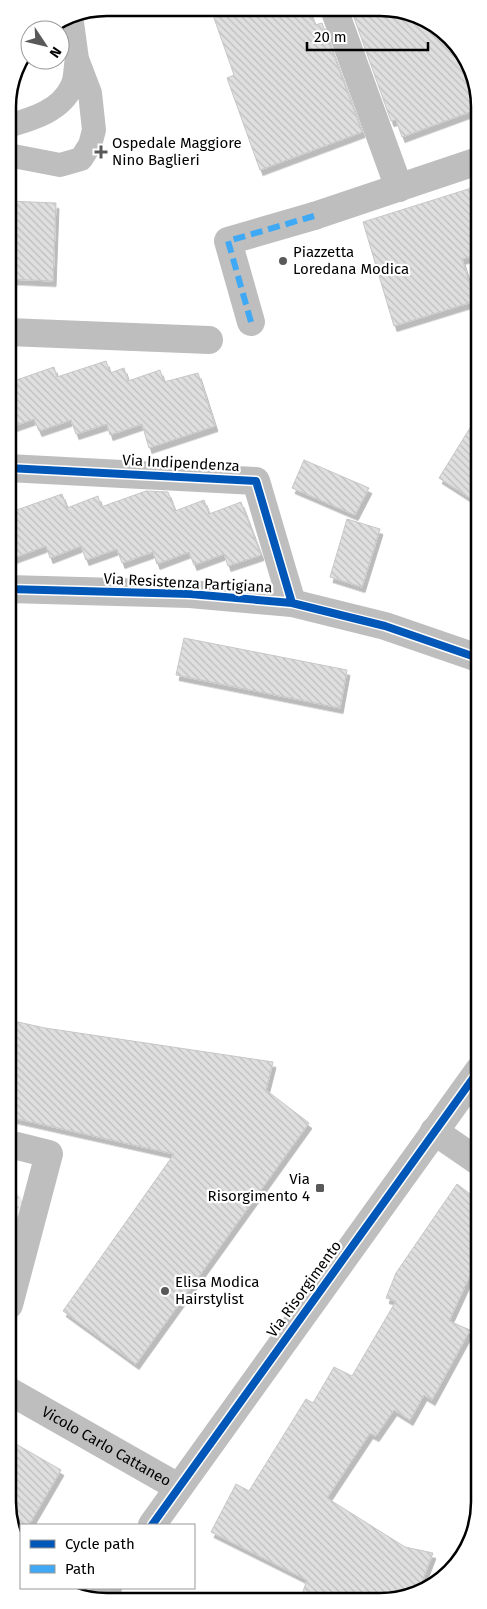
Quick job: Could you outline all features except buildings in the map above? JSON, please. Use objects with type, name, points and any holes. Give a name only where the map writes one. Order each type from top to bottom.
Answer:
[{"type":"street","points":[[337,16],[399,188]]},
{"type":"street","points":[[251,322],[228,240],[314,216],[471,164]]},
{"type":"street","points":[[16,332],[209,340]]},
{"type":"street","name":"Via Indipendenza","points":[[16,468],[256,481],[292,602]]},
{"type":"street","name":"Via Resistenza Partigiana","points":[[16,589],[190,594],[292,602],[385,626],[471,656]]},
{"type":"street","name":"Via Risorgimento","points":[[153,1524],[471,1081]]},
{"type":"street","points":[[434,1131],[471,1156]]},
{"type":"street","points":[[16,1146],[49,1154],[16,1279]]},
{"type":"street","name":"Vicolo Carlo Cattaneo","points":[[16,1395],[178,1487]]},
{"type":"lane","points":[[16,124],[33,119],[61,104],[73,85],[76,59],[72,23]]},
{"type":"lane","points":[[16,157],[60,165],[81,159],[90,145],[94,130],[90,93],[76,59]]},
{"type":"shaded area","points":[[16,1191],[24,1203],[16,1232]]},
{"type":"marked path","points":[[251,322],[228,241],[314,216]]},
{"type":"cycle path","points":[[16,468],[256,481],[292,603]]},
{"type":"cycle path","points":[[16,589],[190,594],[292,603],[385,626],[471,656]]},
{"type":"cycle path","points":[[153,1524],[471,1081]]},
{"type":"place","name":"Ospedale Maggiore Nino Baglieri","points":[[101,152]]},
{"type":"place","name":"Piazzetta Loredana Modica","points":[[283,261]]},
{"type":"place","name":"Via Risorgimento 4","points":[[320,1188]]},
{"type":"place","name":"Elisa Modica Hairstylist","points":[[165,1291]]}]
